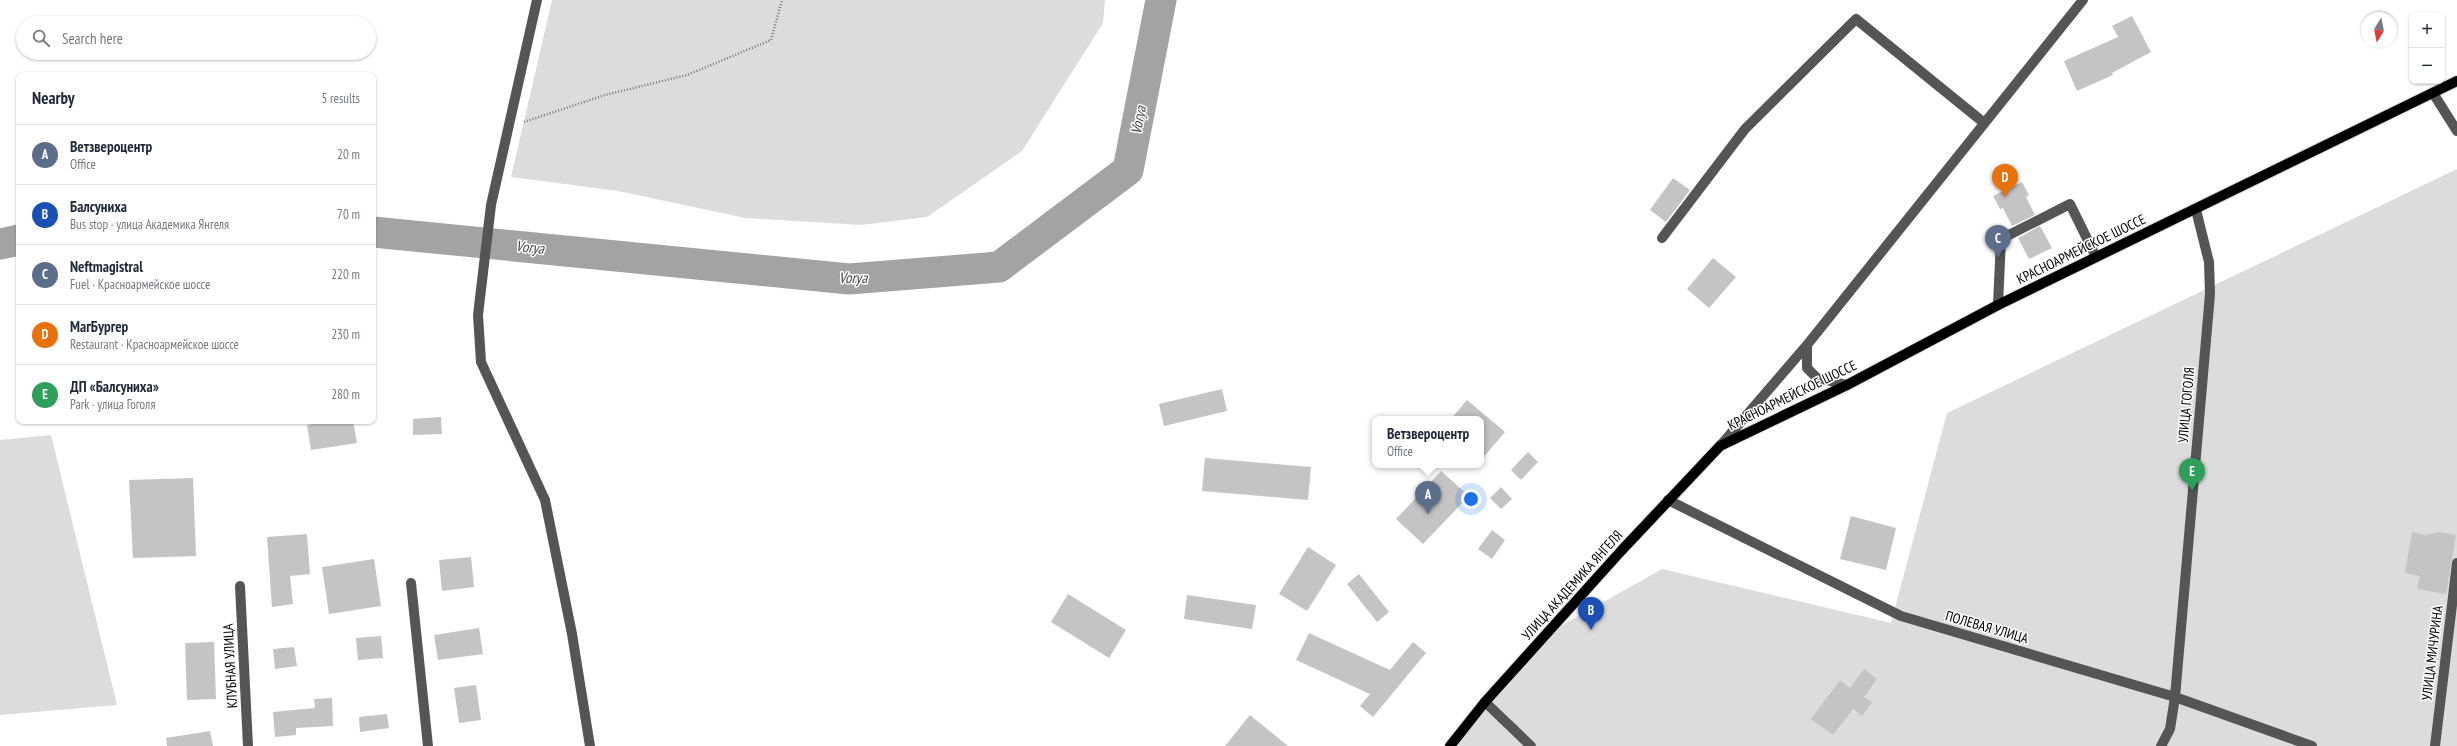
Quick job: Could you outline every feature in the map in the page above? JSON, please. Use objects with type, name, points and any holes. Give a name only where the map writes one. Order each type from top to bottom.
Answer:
[{"type":"main road","name":"КРАСНОАРМЕЙСКОЕ ШОССЕ","points":[[1720,446],[1847,385],[1998,305],[2196,210],[2457,81]]},
{"type":"main road","name":"УЛИЦА АКАДЕМИКА ЯНГЕЛЯ","points":[[1450,746],[1485,702],[1668,500],[1720,446]]},
{"type":"street","points":[[537,0],[491,205],[478,315],[481,362],[545,500],[572,634],[590,746]]},
{"type":"street","points":[[1720,446],[1807,344],[1983,122],[2083,0]]},
{"type":"street","points":[[1662,238],[1745,129],[1856,19],[1983,122]]},
{"type":"street","points":[[2433,93],[2457,131]]},
{"type":"street","points":[[1998,305],[2001,239],[2070,204],[2096,257]]},
{"type":"street","name":"УЛИЦА ГОГОЛЯ","points":[[2161,746],[2170,729],[2175,697],[2210,294],[2209,262],[2196,210]]},
{"type":"street","points":[[1807,344],[1807,368],[1817,378],[1847,385]]},
{"type":"street","name":"ПОЛЕВАЯ УЛИЦА","points":[[1668,500],[1901,616],[2175,697],[2312,746]]},
{"type":"street","name":"УЛИЦА МИЧУРИНА","points":[[2435,746],[2457,563]]},
{"type":"street","points":[[411,583],[428,746]]},
{"type":"street","name":"КЛУБНАЯ УЛИЦА","points":[[240,586],[248,746]]},
{"type":"street","points":[[1485,702],[1531,746]]},
{"type":"path","points":[[508,127],[605,95],[687,75],[771,40],[782,0]]},
{"type":"shaded area","points":[[552,0],[1105,0],[1103,23],[1022,151],[927,217],[861,225],[745,218],[618,191],[511,177]]},
{"type":"shaded area","points":[[2457,169],[2457,746],[1458,746],[1485,702],[1550,632],[1662,569],[1891,623],[1947,413]]},
{"type":"shaded area","points":[[51,435],[117,705],[0,715],[0,440]]},
{"type":"building","points":[[2132,16],[2151,52],[2112,73],[2113,75],[2077,91],[2064,61],[2118,37],[2112,26]]},
{"type":"building","points":[[1673,178],[1690,190],[1666,222],[1650,210]]},
{"type":"building","points":[[2022,182],[2029,195],[2026,197],[2035,215],[2012,226],[2003,208],[2000,209],[1993,196]]},
{"type":"building","points":[[2040,226],[2052,248],[2029,259],[2018,238]]},
{"type":"building","points":[[1713,258],[1736,277],[1709,308],[1687,289]]},
{"type":"building","points":[[1222,389],[1227,411],[1164,426],[1159,404]]},
{"type":"building","points":[[1467,400],[1505,432],[1484,456],[1484,416],[1454,416]]},
{"type":"building","points":[[441,417],[442,434],[413,435],[413,419]]},
{"type":"building","points":[[354,424],[357,443],[311,450],[307,425]]},
{"type":"building","points":[[1528,452],[1538,462],[1521,480],[1511,470]]},
{"type":"building","points":[[1205,458],[1311,467],[1308,500],[1202,491]]},
{"type":"building","points":[[1441,471],[1469,496],[1423,544],[1396,519]]},
{"type":"building","points":[[193,478],[196,556],[133,558],[129,480]]},
{"type":"building","points":[[1501,487],[1512,499],[1501,509],[1490,498]]},
{"type":"building","points":[[1851,516],[1896,528],[1886,570],[1840,559]]},
{"type":"building","points":[[1492,530],[1505,540],[1492,559],[1478,549]]},
{"type":"building","points":[[2412,532],[2425,535],[2440,532],[2456,535],[2446,594],[2417,589],[2420,576],[2405,573]]},
{"type":"building","points":[[307,534],[310,574],[290,576],[293,604],[272,607],[267,537]]},
{"type":"building","points":[[1308,547],[1336,565],[1307,611],[1279,594]]},
{"type":"building","points":[[471,557],[474,587],[442,591],[439,560]]},
{"type":"building","points":[[374,559],[381,606],[329,614],[322,567]]},
{"type":"building","points":[[1359,574],[1389,612],[1377,622],[1347,584]]},
{"type":"building","points":[[1068,594],[1126,630],[1109,658],[1051,622]]},
{"type":"building","points":[[1187,595],[1256,605],[1252,629],[1184,619]]},
{"type":"building","points":[[479,628],[483,654],[438,660],[434,635]]},
{"type":"building","points":[[1309,633],[1390,670],[1413,642],[1426,653],[1373,717],[1360,706],[1370,694],[1296,660]]},
{"type":"building","points":[[381,636],[383,658],[358,660],[356,638]]},
{"type":"building","points":[[214,642],[216,699],[187,700],[185,643]]},
{"type":"building","points":[[294,647],[297,666],[275,669],[273,649]]},
{"type":"building","points":[[1864,669],[1877,679],[1864,697],[1872,702],[1862,716],[1853,709],[1833,735],[1811,719],[1840,680],[1850,688]]},
{"type":"building","points":[[476,685],[481,720],[459,723],[454,688]]},
{"type":"building","points":[[332,698],[333,726],[296,728],[296,735],[275,737],[273,712],[315,708],[314,699]]},
{"type":"building","points":[[387,714],[389,728],[360,732],[359,717]]},
{"type":"building","points":[[1250,715],[1288,746],[1225,746]]},
{"type":"building","points":[[210,731],[213,746],[167,746],[166,738]]},
{"type":"waterway","name":"Vorya","points":[[376,232],[849,279],[999,267],[1128,170],[1161,0]]},
{"type":"waterway","name":"Vorya","points":[[0,244],[16,241]]},
{"type":"place","name":"МагБургер","points":[[2005,197]]},
{"type":"place","name":"Neftmagistral","points":[[1998,258]]},
{"type":"place","name":"ДП «Балсуниха»","points":[[2192,491]]},
{"type":"place","name":"Ветзвероцентр","points":[[1428,514]]},
{"type":"place","name":"Балсуниха","points":[[1591,630]]}]
